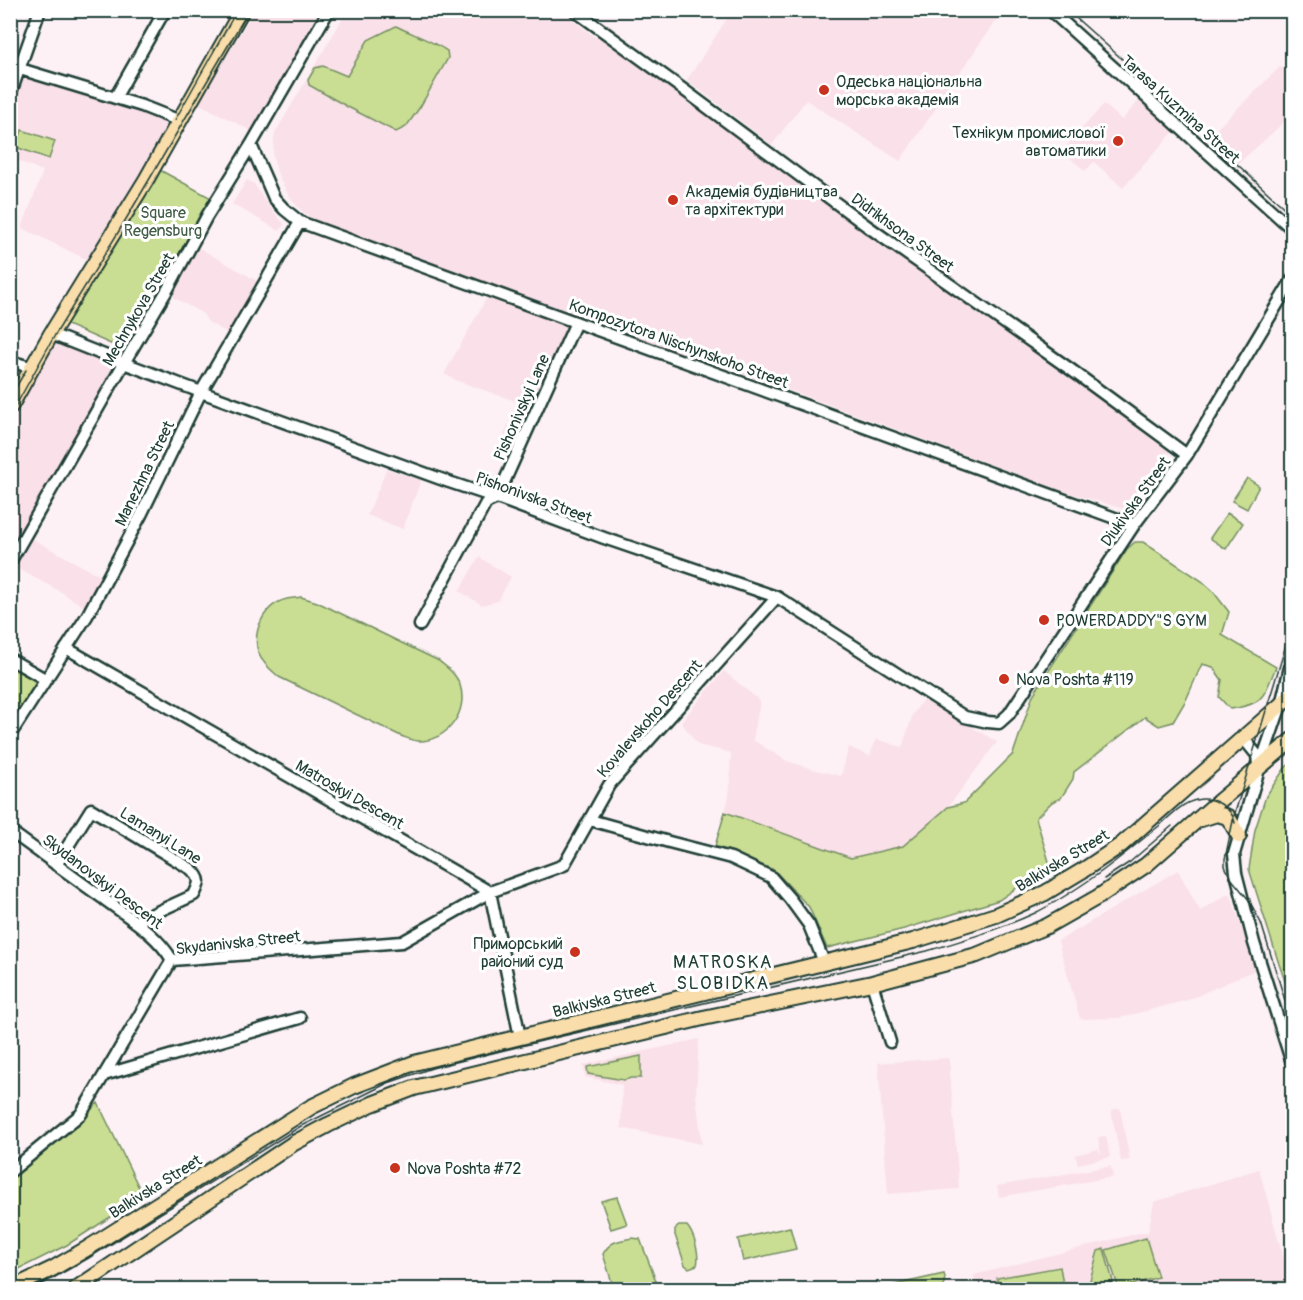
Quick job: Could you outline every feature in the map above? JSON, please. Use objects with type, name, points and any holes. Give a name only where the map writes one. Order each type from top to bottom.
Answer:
[{"type":"main road","points":[[10,407],[51,334],[146,180],[242,10]]},
{"type":"main road","name":"Balkivska Street","points":[[10,1289],[70,1258],[311,1107],[354,1086],[414,1063],[913,941],[996,915],[1045,893],[1121,845],[1293,695]]},
{"type":"main road","points":[[74,1290],[294,1143],[372,1104],[414,1088],[703,1018],[872,983],[977,955],[1047,926],[1098,897],[1146,865],[1293,740]]},
{"type":"main road","points":[[1196,821],[1216,814],[1228,817],[1239,836]]},
{"type":"street","points":[[10,95],[40,10]]},
{"type":"street","points":[[115,98],[165,10]]},
{"type":"street","name":"Mechnykova Street","points":[[10,562],[169,287],[207,216],[329,10]]},
{"type":"street","name":"Didrikhsona Street","points":[[574,10],[867,226],[1070,369],[1187,455]]},
{"type":"street","name":"Tarasa Kuzmina Street","points":[[1050,10],[1290,223]]},
{"type":"street","points":[[20,69],[180,121]]},
{"type":"street","name":"Kompozytora Nischynskoho Street","points":[[251,145],[274,198],[300,222],[1134,525]]},
{"type":"street","name":"Manezhna Street","points":[[10,735],[87,616],[141,515],[201,392],[300,222]]},
{"type":"street","name":"Diukivska Street","points":[[988,722],[999,723],[1009,714],[1134,525],[1187,455],[1293,280]]},
{"type":"street","name":"Pishonivskyi Lane","points":[[420,625],[486,503],[497,498],[576,322]]},
{"type":"street","name":"Pishonivska Street","points":[[51,334],[201,392],[449,482],[777,597],[965,717],[988,722]]},
{"type":"street","points":[[10,361],[33,368]]},
{"type":"street","name":"Kovalevskoho Descent","points":[[490,892],[564,865],[609,785],[777,597]]},
{"type":"street","name":"Matroskyi Descent","points":[[66,648],[490,892]]},
{"type":"street","points":[[10,658],[45,679]]},
{"type":"street","points":[[1292,659],[1281,705],[1234,854],[1236,873],[1254,943],[1293,1063]]},
{"type":"street","points":[[1244,739],[1257,755],[1259,769]]},
{"type":"street","name":"Lamanyi Lane","points":[[57,865],[90,809],[196,874],[199,880],[194,895],[135,922]]},
{"type":"street","points":[[590,820],[731,858],[771,877],[809,925],[824,962]]},
{"type":"street","name":"Skydanovskyi Descent","points":[[10,831],[159,941],[172,960]]},
{"type":"street","points":[[490,892],[520,1038]]},
{"type":"street","name":"Skydanivska Street","points":[[10,1173],[81,1114],[172,960],[402,942],[490,892]]},
{"type":"street","points":[[872,983],[890,1042]]},
{"type":"street","points":[[104,1075],[300,1018]]},
{"type":"shaded area","points":[[254,11],[328,11],[257,134],[198,103]]},
{"type":"shaded area","points":[[347,11],[561,11],[596,38],[607,24],[870,232],[976,307],[1170,452],[1130,511],[1054,488],[798,393],[510,297],[512,294],[315,220],[297,206],[280,179],[273,156],[275,133]]},
{"type":"shaded area","name":"Одеська національна морська академія","points":[[732,11],[1002,11],[900,161],[806,100],[772,145],[687,80]]},
{"type":"shaded area","points":[[1281,66],[1292,76],[1292,115],[1229,172],[1200,145]]},
{"type":"shaded area","points":[[20,70],[142,106],[174,129],[94,263],[22,228],[43,171],[11,158],[10,98]]},
{"type":"shaded area","name":"Технікум промислової автоматики","points":[[1143,96],[1178,127],[1123,188],[1094,162],[1085,171],[1062,151],[1104,104],[1122,120]]},
{"type":"shaded area","points":[[247,180],[254,184],[284,224],[280,231],[232,204]]},
{"type":"shaded area","points":[[194,245],[259,282],[229,334],[208,322],[203,314],[166,293]]},
{"type":"shaded area","points":[[490,292],[575,323],[522,442],[504,435],[518,402],[444,374]]},
{"type":"shaded area","points":[[52,335],[123,363],[11,561],[11,408]]},
{"type":"shaded area","points":[[386,469],[421,480],[403,529],[367,515]]},
{"type":"shaded area","points":[[27,536],[104,578],[86,608],[11,566]]},
{"type":"shaded area","points":[[479,557],[511,577],[498,601],[482,605],[459,591]]},
{"type":"shaded area","points":[[724,671],[760,701],[753,740],[787,761],[816,770],[841,776],[849,747],[870,756],[876,739],[902,747],[913,714],[924,698],[997,742],[948,807],[903,846],[851,858],[725,812],[729,796],[731,753],[698,745],[681,722]]},
{"type":"shaded area","points":[[1178,870],[1200,911],[1228,894],[1231,895],[1255,970],[1188,1000],[1119,1018],[1080,1019],[1058,941]]},
{"type":"shaded area","points":[[699,1039],[696,1095],[702,1144],[621,1128],[622,1085],[585,1077],[583,1065]]},
{"type":"shaded area","points":[[949,1058],[959,1189],[888,1194],[878,1063]]},
{"type":"shaded area","points":[[1120,1108],[1130,1160],[1121,1161],[1111,1110]]},
{"type":"shaded area","points":[[1106,1136],[1110,1157],[1078,1164],[1075,1155],[1098,1149],[1101,1155],[1098,1137]]},
{"type":"shaded area","points":[[1111,1166],[1113,1177],[999,1197],[997,1186]]},
{"type":"shaded area","points":[[1259,1169],[1292,1289],[976,1290],[974,1275],[1148,1232],[1154,1202]]},
{"type":"green space","points":[[396,26],[441,47],[447,51],[448,58],[406,127],[396,132],[309,85],[308,80],[315,68],[323,66],[347,76],[368,40]]},
{"type":"green space","points":[[22,130],[55,141],[49,159],[16,147]]},
{"type":"green space","name":"Square Regensburg","points":[[158,169],[213,199],[120,348],[65,324]]},
{"type":"green space","points":[[1247,478],[1259,486],[1247,509],[1232,501]]},
{"type":"green space","points":[[1227,513],[1243,523],[1226,549],[1210,538]]},
{"type":"green space","points":[[1135,542],[1143,542],[1202,581],[1229,612],[1222,635],[1276,667],[1265,692],[1257,701],[1250,705],[1230,709],[1219,697],[1222,680],[1213,667],[1202,664],[1173,722],[1159,726],[1145,717],[1074,772],[1073,779],[1061,798],[1052,802],[1036,818],[1050,865],[999,900],[904,929],[827,948],[809,907],[774,870],[715,846],[725,812],[851,858],[903,846],[948,807],[964,803],[1013,754],[1033,695],[1127,549]]},
{"type":"green space","points":[[301,597],[317,602],[446,666],[458,681],[462,695],[458,715],[447,730],[429,740],[412,740],[279,677],[270,669],[258,652],[257,635],[262,619],[272,606],[279,602]]},
{"type":"green space","points":[[11,659],[45,679],[11,735]]},
{"type":"green space","points":[[1292,762],[1292,1001],[1249,869],[1255,830],[1266,796],[1285,768]]},
{"type":"green space","points":[[641,1056],[641,1078],[624,1080],[588,1074],[587,1067]]},
{"type":"green space","points":[[98,1103],[143,1196],[67,1245],[11,1273],[11,1177]]},
{"type":"green space","points":[[617,1197],[627,1224],[611,1229],[601,1201]]},
{"type":"green space","points":[[679,1226],[687,1226],[696,1244],[697,1265],[689,1268],[685,1265],[675,1235],[675,1229]]},
{"type":"green space","points":[[790,1227],[796,1249],[743,1261],[738,1239]]},
{"type":"green space","points":[[632,1238],[640,1239],[659,1289],[614,1289],[603,1254],[612,1244]]},
{"type":"green space","points":[[1146,1238],[1158,1277],[1119,1289],[1106,1250]]},
{"type":"green space","points":[[1104,1249],[1115,1289],[1090,1289],[1089,1284],[1098,1251]]},
{"type":"green space","points":[[1060,1267],[1064,1289],[999,1289],[997,1278]]},
{"type":"green space","points":[[944,1274],[943,1289],[876,1289]]},
{"type":"tram line","points":[[175,120],[237,10]]},
{"type":"tram line","points":[[10,416],[55,335],[249,10]]},
{"type":"tram line","points":[[1067,10],[1292,215]]},
{"type":"tram line","points":[[10,397],[26,370]]},
{"type":"tram line","points":[[1292,625],[1234,816],[1225,859],[1225,866],[1230,877],[1249,900],[1261,923],[1292,1023]]},
{"type":"tram line","points":[[32,1290],[87,1259],[301,1126],[388,1083],[432,1068],[927,951],[982,934],[1035,913],[1067,895],[1106,868],[1176,810],[1196,800],[1209,800],[1221,804],[1230,812],[1235,823]]},
{"type":"tram line","points":[[1104,879],[1130,862],[1172,826]]},
{"type":"place","name":"Одеська національна морська академія","points":[[824,90]]},
{"type":"place","name":"Технікум промислової автоматики","points":[[1118,141]]},
{"type":"place","name":"Академія будівництва та архітектури","points":[[673,200]]},
{"type":"place","name":"POWERDADDY\"S GYM","points":[[1044,620]]},
{"type":"place","name":"Nova Poshta #119","points":[[1004,679]]},
{"type":"place","name":"Приморський районий суд","points":[[575,952]]},
{"type":"place","name":"Nova Poshta #72","points":[[395,1168]]},
{"type":"district","name":"MATROSKA SLOBIDKA","points":[[723,972]]}]
